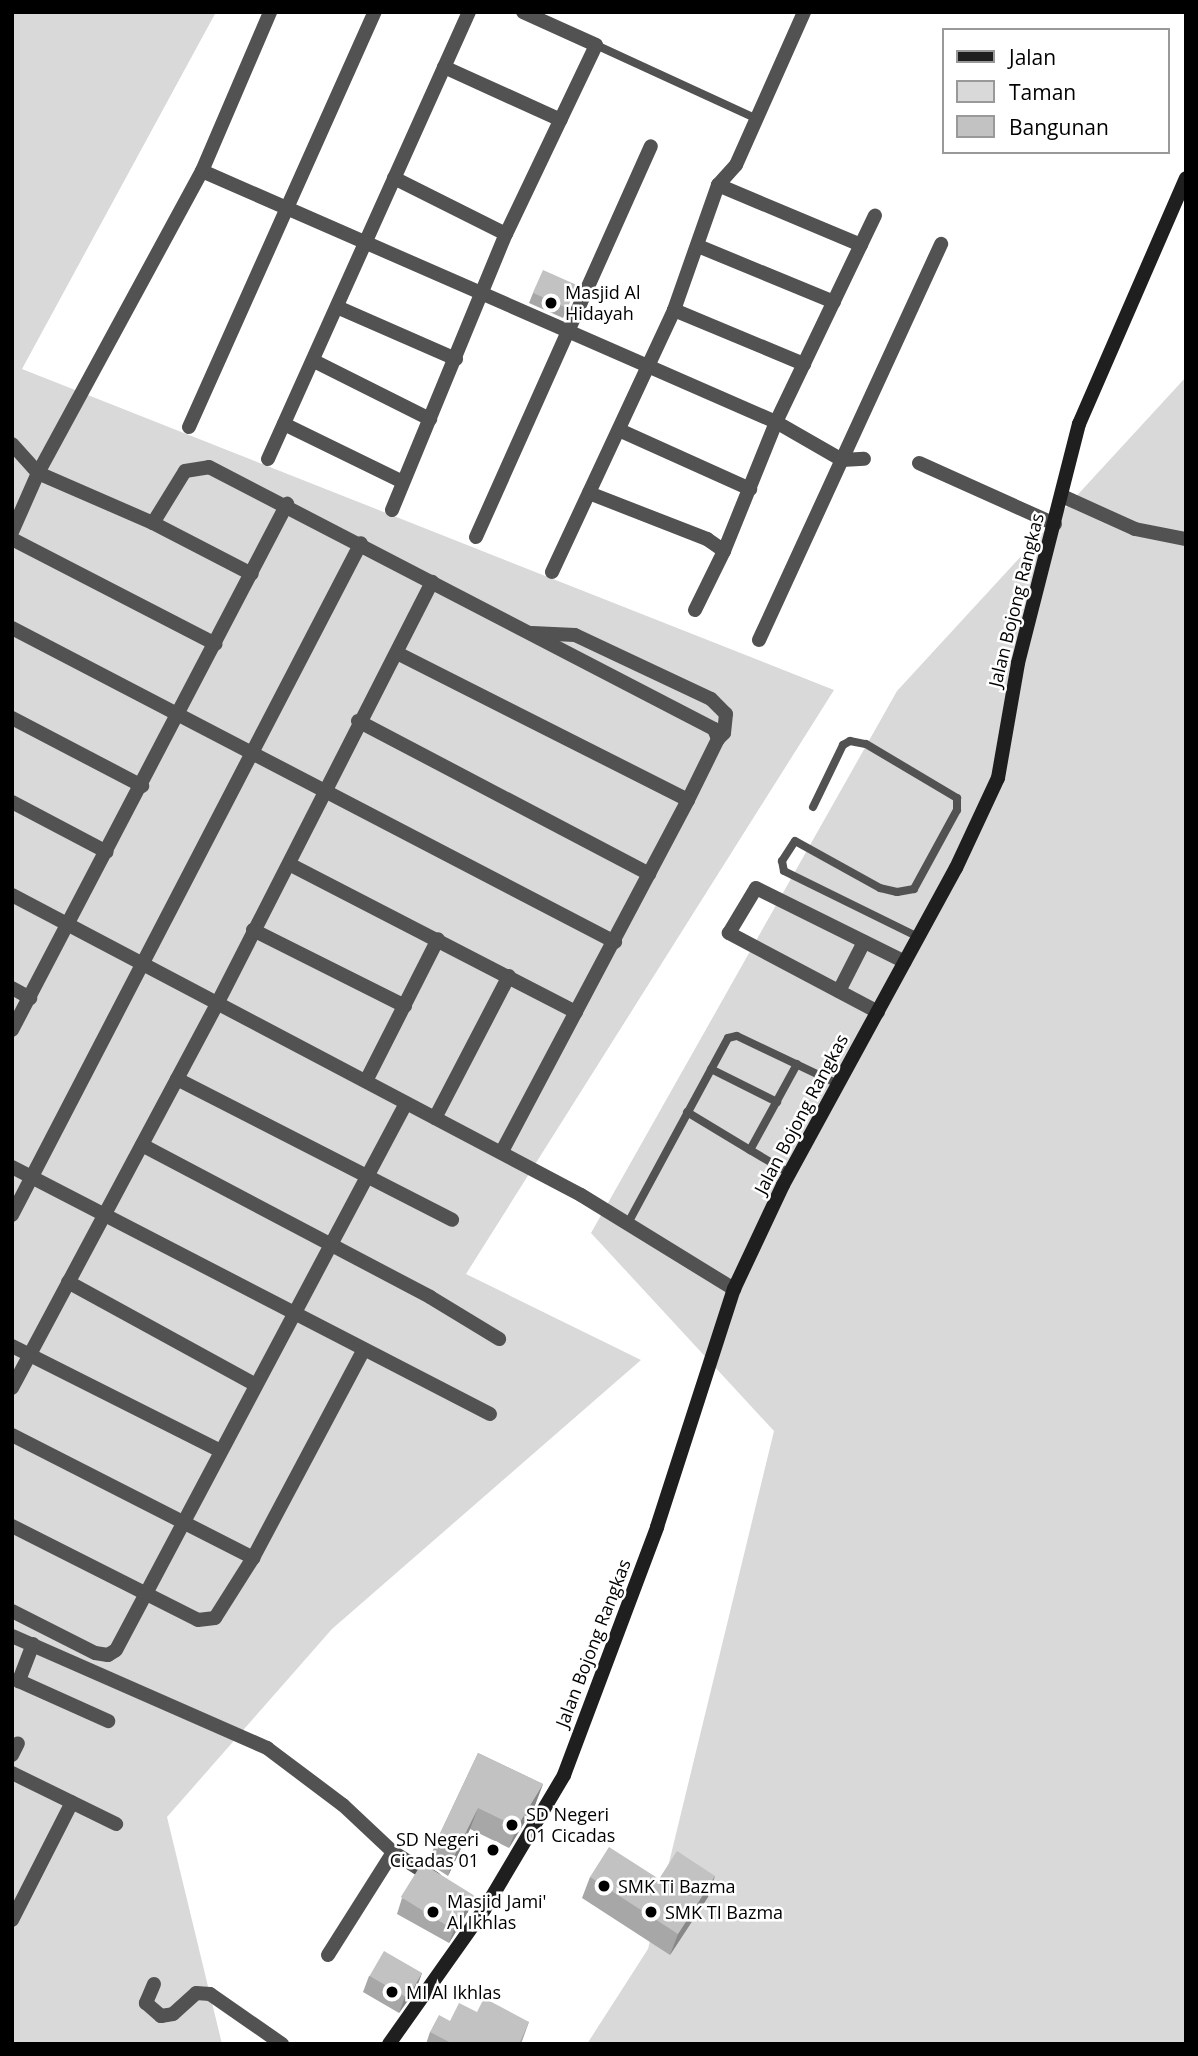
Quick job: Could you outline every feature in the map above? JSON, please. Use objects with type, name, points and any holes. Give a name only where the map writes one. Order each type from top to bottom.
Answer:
[{"type":"main road","name":"Jalan Bojong Rangkas","points":[[389,2044],[564,1775],[657,1527],[734,1289],[789,1173],[905,962],[998,778],[1018,663],[1079,424],[1100,368],[1138,292],[1186,178]]},
{"type":"street","points":[[12,532],[38,473],[202,171],[270,12]]},
{"type":"street","points":[[189,427],[375,12]]},
{"type":"street","points":[[268,459],[469,12]]},
{"type":"street","points":[[392,510],[401,481],[456,359],[506,233],[596,45],[523,12]]},
{"type":"street","points":[[552,572],[674,310],[718,185],[736,165],[804,12]]},
{"type":"street","points":[[443,67],[561,120]]},
{"type":"street","points":[[476,537],[651,146]]},
{"type":"street","points":[[202,171],[481,296],[776,422],[842,460],[864,459]]},
{"type":"street","points":[[394,178],[506,233]]},
{"type":"street","points":[[718,185],[861,245]]},
{"type":"street","points":[[695,610],[724,551],[776,422],[875,215]]},
{"type":"street","points":[[759,640],[942,244]]},
{"type":"street","points":[[698,246],[834,302]]},
{"type":"street","points":[[337,307],[456,359]]},
{"type":"street","points":[[674,310],[804,364]]},
{"type":"street","points":[[314,361],[430,419]]},
{"type":"street","points":[[284,424],[401,481]]},
{"type":"street","points":[[619,430],[750,489]]},
{"type":"street","points":[[12,444],[38,473],[153,523],[252,574]]},
{"type":"street","points":[[919,463],[1055,524]]},
{"type":"street","points":[[153,523],[176,481],[196,466],[209,467],[287,504],[432,582],[707,723],[718,739]]},
{"type":"street","points":[[589,493],[707,539],[724,551]]},
{"type":"street","points":[[1062,496],[1135,529],[1186,539]]},
{"type":"street","points":[[12,1030],[71,925],[287,504]]},
{"type":"street","points":[[12,540],[215,645]]},
{"type":"street","points":[[12,1215],[361,543]]},
{"type":"street","points":[[12,1388],[217,1004],[325,792],[358,721],[397,653],[432,582]]},
{"type":"street","points":[[12,628],[178,712],[250,753],[615,942]]},
{"type":"street","points":[[501,1153],[615,942],[718,739],[724,733],[726,714],[711,699],[575,635],[530,633]]},
{"type":"street","points":[[397,653],[688,800]]},
{"type":"street","points":[[12,718],[142,786]]},
{"type":"street","points":[[358,721],[649,874]]},
{"type":"street","points":[[12,802],[107,852]]},
{"type":"street","points":[[289,864],[576,1012]]},
{"type":"street","points":[[878,1012],[729,933],[756,888],[905,962]]},
{"type":"street","points":[[12,895],[366,1081],[405,1105],[532,1168],[628,1223],[734,1289]]},
{"type":"street","points":[[253,930],[405,1006]]},
{"type":"street","points":[[366,1081],[438,939]]},
{"type":"street","points":[[839,991],[864,942]]},
{"type":"street","points":[[435,1118],[509,976]]},
{"type":"street","points":[[12,988],[30,998]]},
{"type":"street","points":[[177,1079],[367,1174],[452,1220]]},
{"type":"street","points":[[12,1611],[79,1646],[108,1655],[148,1595],[187,1521],[219,1450],[405,1105]]},
{"type":"street","points":[[142,1145],[430,1297],[499,1339]]},
{"type":"street","points":[[12,1167],[363,1351],[490,1414]]},
{"type":"street","points":[[68,1282],[256,1385]]},
{"type":"street","points":[[12,1346],[29,1357],[219,1450]]},
{"type":"street","points":[[12,1526],[198,1620],[215,1618],[254,1558],[363,1351]]},
{"type":"street","points":[[12,1435],[187,1521],[254,1558]]},
{"type":"street","points":[[12,1636],[290,1762],[393,1852],[450,1888]]},
{"type":"street","points":[[33,1644],[19,1681],[108,1721]]},
{"type":"street","points":[[12,1773],[116,1824]]},
{"type":"street","points":[[12,1920],[72,1802]]},
{"type":"street","points":[[328,1955],[393,1852]]},
{"type":"street","points":[[154,1984],[146,2003],[161,2015],[173,2014],[196,1993],[210,1994],[282,2044]]},
{"type":"lane","points":[[596,45],[757,119]]},
{"type":"lane","points":[[813,807],[843,745],[850,741],[866,744],[957,798],[957,810],[914,889],[897,892],[880,888],[795,841],[782,861],[784,871],[918,937]]},
{"type":"lane","points":[[628,1223],[728,1038],[737,1036],[838,1084]]},
{"type":"lane","points":[[750,1150],[797,1064]]},
{"type":"lane","points":[[710,1069],[777,1102]]},
{"type":"lane","points":[[687,1112],[789,1173]]},
{"type":"green space","points":[[12,12],[216,12],[22,369],[834,690],[466,1274],[641,1360],[332,1629],[167,1817],[222,2044],[12,2044]]},
{"type":"green space","points":[[1186,377],[1186,2044],[587,2044],[648,1949],[774,1431],[591,1233],[897,691]]},
{"type":"building","points":[[543,270],[577,285],[567,308],[533,293]]},
{"type":"building","name":"SD Negeri 01 Cicadas","points":[[478,1753],[543,1784],[517,1827],[478,1808],[455,1854],[436,1842]]},
{"type":"building","points":[[609,1847],[659,1879],[677,1851],[715,1876],[678,1934],[590,1877]]},
{"type":"building","points":[[422,1863],[474,1895],[453,1929],[401,1897]]},
{"type":"building","points":[[384,1951],[422,1973],[408,1998],[370,1976]]},
{"type":"building","points":[[484,1998],[529,2022],[519,2044],[453,2044],[430,2032],[439,2015],[450,2021],[459,2003],[477,2012]]},
{"type":"place","name":"Masjid Al Hidayah","points":[[551,303]]},
{"type":"place","name":"SD Negeri 01 Cicadas","points":[[512,1825]]},
{"type":"place","name":"SD Negeri Cicadas 01","points":[[493,1850]]},
{"type":"place","name":"SMK Ti Bazma","points":[[604,1886]]},
{"type":"place","name":"Masjid Jami' Al Ikhlas","points":[[433,1912]]},
{"type":"place","name":"SMK TI Bazma","points":[[651,1912]]},
{"type":"place","name":"MI Al Ikhlas","points":[[392,1992]]}]
